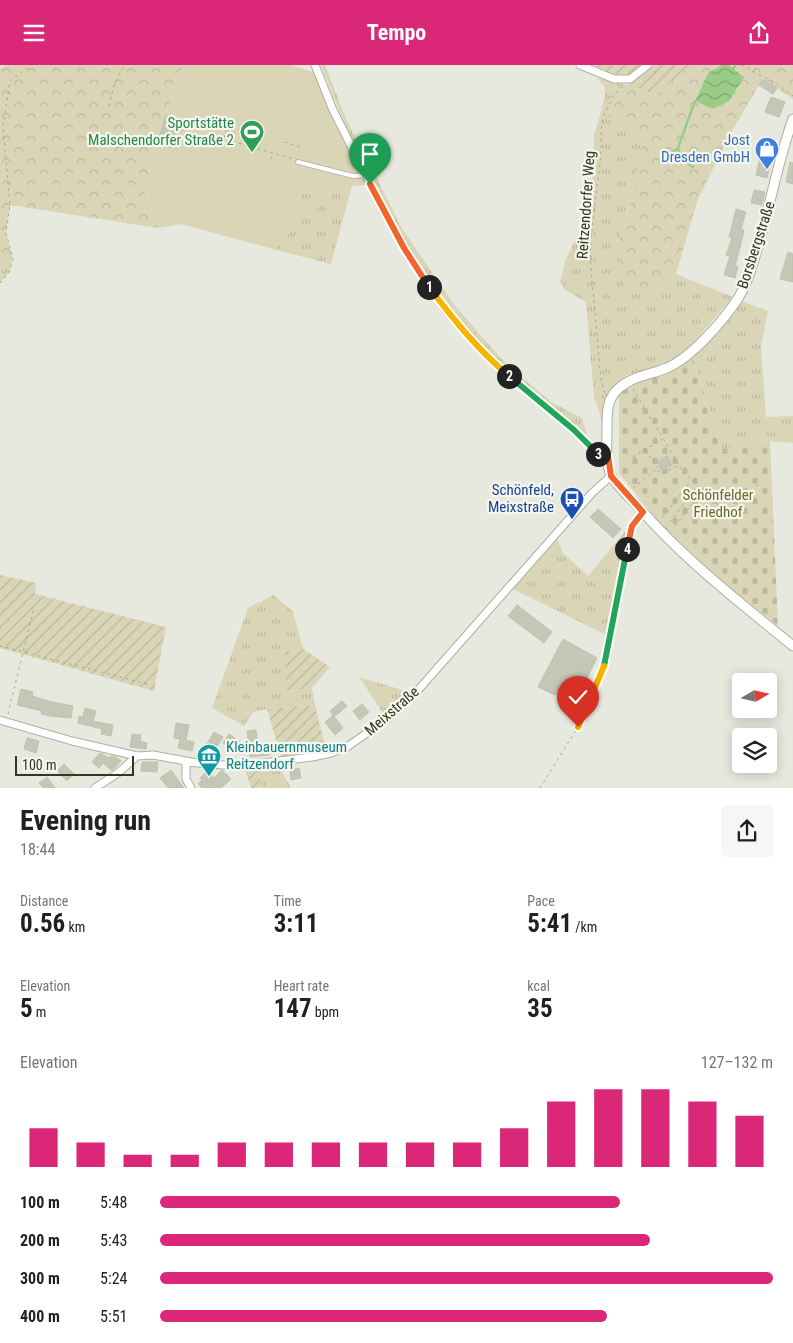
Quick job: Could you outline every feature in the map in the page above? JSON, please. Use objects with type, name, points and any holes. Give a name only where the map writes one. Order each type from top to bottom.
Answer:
[{"type":"street","points":[[315,65],[333,110],[404,248],[425,282],[449,314],[496,365],[574,430],[599,455],[608,456]]},
{"type":"street","points":[[580,65],[614,79],[630,79],[648,65]]},
{"type":"street","name":"Borsbergstraße","points":[[609,400],[617,390],[630,381],[667,368],[682,359],[696,348],[736,301],[744,288],[756,254],[779,161],[791,133],[793,119]]},
{"type":"street","points":[[609,400],[607,415],[608,456],[611,476],[643,512],[706,576],[793,646]]},
{"type":"street","name":"Meixstraße","points":[[3,721],[72,741],[137,756],[154,755],[186,761],[233,765],[312,757],[348,747],[387,719],[419,689],[601,483],[611,476]]},
{"type":"street","points":[[95,788],[118,773],[137,756]]},
{"type":"street","points":[[186,761],[186,779],[192,788]]},
{"type":"lane","points":[[298,162],[353,176],[366,175]]},
{"type":"lane","points":[[632,526],[643,512]]},
{"type":"path","points":[[0,283],[9,272],[13,259],[6,233],[10,205],[3,126],[10,81],[31,65]]},
{"type":"path","points":[[109,106],[114,85],[124,65]]},
{"type":"path","points":[[742,65],[775,83],[793,96]]},
{"type":"path","name":"Reitzendorfer Weg","points":[[609,400],[601,380],[590,255],[591,237],[601,155],[603,117],[614,95],[630,79]]},
{"type":"path","points":[[224,139],[228,125]]},
{"type":"path","points":[[188,134],[224,139],[292,158],[298,162]]},
{"type":"path","points":[[285,142],[303,148]]},
{"type":"path","points":[[272,159],[273,153]]},
{"type":"path","points":[[630,381],[678,465],[697,486],[724,510],[734,516],[761,481]]},
{"type":"path","points":[[634,457],[663,438]]},
{"type":"path","points":[[646,449],[661,474],[678,465]]},
{"type":"path","points":[[626,493],[657,469]]},
{"type":"path","points":[[663,517],[691,480]]},
{"type":"path","points":[[670,522],[697,486]]},
{"type":"path","points":[[675,526],[703,491]]},
{"type":"path","points":[[540,788],[578,727],[606,662],[632,526]]},
{"type":"path","points":[[3,721],[33,611]]},
{"type":"path","points":[[0,645],[151,685]]},
{"type":"green space","points":[[6,65],[184,65],[155,145],[145,193],[158,228],[10,205],[6,233],[13,259],[0,263],[0,68]]},
{"type":"green space","name":"Sportstätte Malschendorfer Straße 2","points":[[184,65],[292,65],[313,72],[335,124],[356,161],[366,185],[301,189],[287,239],[273,249],[181,224],[158,228],[145,193],[155,145]]},
{"type":"green space","points":[[321,65],[325,65],[346,119],[401,227],[456,307],[506,364],[551,402],[582,418],[587,436],[490,354],[452,310],[429,278],[407,245],[369,175]]},
{"type":"green space","points":[[594,65],[645,65],[631,74],[620,75],[608,72]]},
{"type":"green space","points":[[654,65],[689,65],[678,77],[654,95],[631,84]]},
{"type":"green space","points":[[689,65],[722,65],[708,73],[695,101],[713,108],[744,76],[729,65],[793,65],[793,99],[763,78],[732,131],[698,199],[676,274],[657,292],[626,294],[615,246],[627,219],[642,145],[638,135],[608,116],[625,85],[631,84],[654,95],[678,77]]},
{"type":"green space","points":[[597,78],[625,85],[608,116],[638,135],[642,145],[627,219],[615,246],[657,292],[676,274],[733,297],[686,351],[667,363],[627,375],[614,386],[603,404],[603,431],[599,410],[594,398],[586,302],[565,290],[560,281],[566,259],[589,211],[592,195],[594,137],[605,96],[604,86]]},
{"type":"green space","points":[[352,186],[331,264],[273,249],[287,239],[301,189]]},
{"type":"green space","points":[[13,259],[9,272],[0,283],[0,263]]},
{"type":"green space","points":[[742,301],[768,311],[761,346],[766,417],[793,416],[793,443],[770,441],[721,449],[693,358]]},
{"type":"green space","name":"Schönfelder Friedhof","points":[[693,358],[721,449],[770,441],[778,626],[710,571],[659,522],[619,473],[619,394],[634,383],[674,370]]},
{"type":"green space","points":[[627,529],[630,530],[608,636],[513,589],[557,539],[563,553],[588,576]]},
{"type":"green space","points":[[0,575],[36,583],[35,594],[166,627],[154,691],[0,648]]},
{"type":"green space","points":[[273,595],[293,611],[303,649],[284,651],[288,691],[312,688],[315,705],[253,712],[244,726],[212,708],[248,608]]},
{"type":"green space","points":[[303,649],[330,667],[312,688],[287,691],[284,651]]},
{"type":"green space","points":[[359,677],[409,692],[385,716]]},
{"type":"green space","points":[[315,705],[326,750],[281,757],[267,709]]},
{"type":"green space","points":[[278,765],[291,788],[262,788],[257,768]]},
{"type":"green space","points":[[257,768],[262,788],[251,788],[245,769]]},
{"type":"water","points":[[722,65],[729,65],[744,77],[729,101],[713,109],[695,101],[708,73]]},
{"type":"building","points":[[763,79],[777,88],[773,94],[759,85]]},
{"type":"building","points":[[771,97],[785,102],[779,117],[765,112]]},
{"type":"building","points":[[166,115],[187,122],[185,130],[177,128],[170,148],[157,144]]},
{"type":"building","points":[[760,158],[771,160],[767,178],[756,175]]},
{"type":"building","points":[[790,162],[793,163],[793,184],[786,182]]},
{"type":"building","points":[[754,190],[765,192],[762,205],[751,203]]},
{"type":"building","points":[[736,209],[746,212],[741,229],[744,230],[735,266],[738,267],[735,278],[724,275],[730,256],[726,255],[732,238],[729,237]]},
{"type":"building","points":[[788,252],[793,254],[793,282],[780,279]]},
{"type":"building","points":[[667,456],[672,465],[662,471],[657,462]]},
{"type":"building","points":[[598,509],[621,529],[613,538],[590,517]]},
{"type":"building","points":[[517,605],[552,632],[544,643],[508,616]]},
{"type":"building","points":[[563,639],[597,658],[576,700],[557,691],[555,695],[538,687]]},
{"type":"building","points":[[21,689],[33,692],[32,696],[73,706],[71,718],[49,716],[41,714],[42,711],[17,705]]},
{"type":"building","points":[[342,701],[347,706],[334,717],[330,711]]},
{"type":"building","points":[[362,704],[369,712],[360,720],[353,711]]},
{"type":"building","points":[[85,708],[96,711],[93,721],[113,725],[111,736],[101,734],[102,729],[78,723],[79,716],[83,717]]},
{"type":"building","points":[[333,715],[343,728],[335,735],[325,722]]},
{"type":"building","points":[[176,723],[189,725],[186,740],[194,742],[192,751],[178,748],[180,739],[174,738]]},
{"type":"building","points":[[256,730],[258,744],[268,743],[270,755],[250,757],[247,731]]},
{"type":"building","points":[[214,732],[223,737],[213,752],[205,747]]},
{"type":"building","points":[[132,734],[141,735],[140,741],[147,743],[146,749],[130,747]]},
{"type":"building","points":[[229,734],[242,743],[235,752],[223,743]]},
{"type":"building","points":[[27,738],[39,741],[36,753],[24,749]]},
{"type":"building","points":[[100,753],[109,758],[111,756],[116,757],[121,761],[112,771],[103,763],[99,768],[92,762]]},
{"type":"building","points":[[142,762],[158,762],[157,772],[141,771]]},
{"type":"building","points":[[64,764],[74,774],[67,781],[57,771]]},
{"type":"building","points":[[299,768],[301,778],[291,780],[290,770]]},
{"type":"building","points":[[171,770],[184,788],[168,788],[160,778]]},
{"type":"building","points":[[222,770],[231,779],[221,788],[202,788],[198,784],[202,780],[200,778],[207,771],[214,778]]},
{"type":"building","points":[[47,777],[55,788],[43,788],[39,783]]},
{"type":"waterway","points":[[661,161],[678,148],[695,101]]},
{"type":"waterway","points":[[678,148],[681,159],[693,167]]},
{"type":"place","name":"Sportstätte Malschendorfer Straße 2","points":[[252,153]]},
{"type":"place","name":"Jost Dresden GmbH","points":[[767,170]]},
{"type":"place","name":"Schönfeld, Meixstraße","points":[[572,520]]},
{"type":"place","name":"Kleinbauernmuseum Reitzendorf","points":[[209,777]]},
{"type":"route","points":[[370,184],[404,248],[425,282],[449,314],[496,365],[574,430],[599,455],[608,456],[611,476],[643,512],[632,526],[616,601],[606,662],[578,727]]}]
